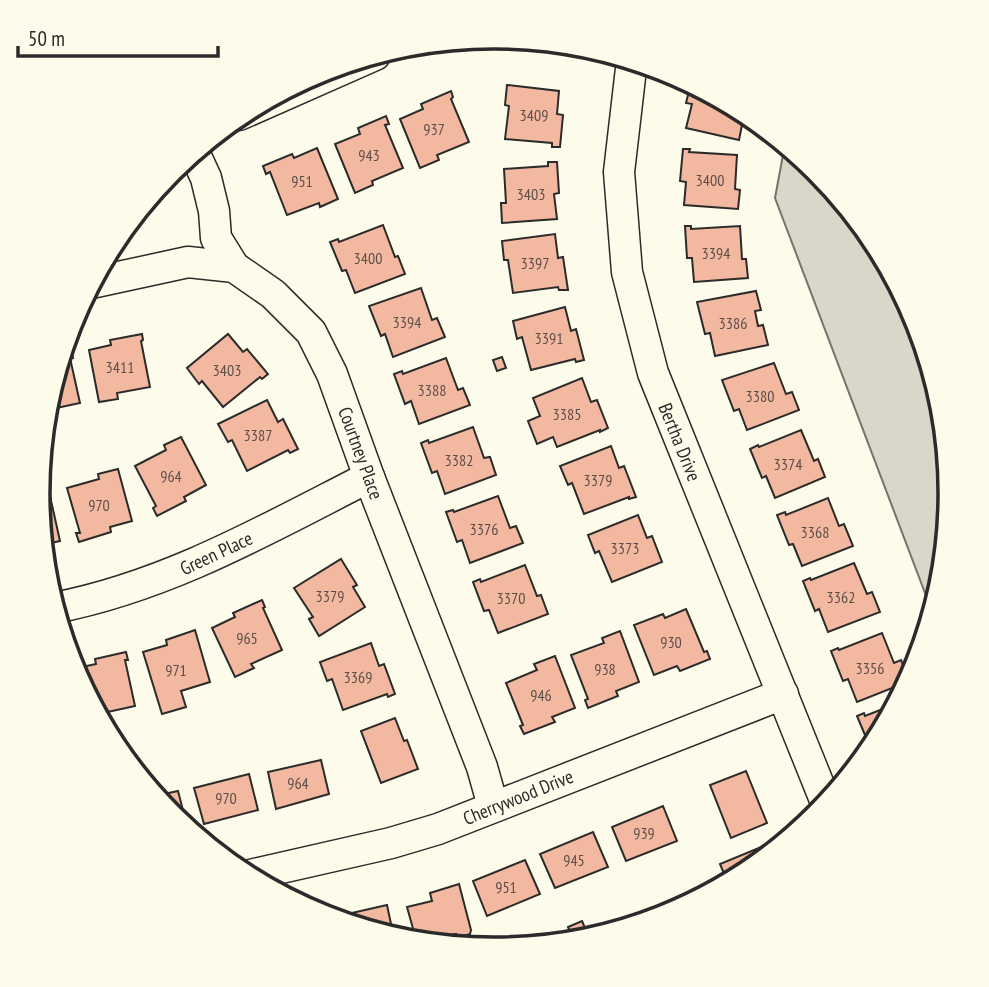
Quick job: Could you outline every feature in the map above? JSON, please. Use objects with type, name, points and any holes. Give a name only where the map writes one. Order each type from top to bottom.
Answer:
[{"type":"street","name":"Bertha Drive","points":[[631,71],[618,172],[627,272],[653,373],[823,794]]},
{"type":"street","points":[[198,161],[206,178],[214,211],[216,239],[234,267]]},
{"type":"street","name":"Courtney Place","points":[[105,280],[188,262],[234,267],[273,294],[311,332],[332,374],[369,477],[482,767],[493,806]]},
{"type":"street","name":"Green Place","points":[[64,605],[159,579],[204,561],[369,477]]},
{"type":"street","name":"Cherrywood Drive","points":[[263,872],[391,843],[438,829],[783,694]]},
{"type":"shaded area","points":[[783,155],[829,200],[847,223],[879,271],[905,323],[924,378],[938,464],[938,523],[927,597],[775,198]]},
{"type":"building","points":[[507,85],[559,91],[557,114],[563,115],[560,147],[552,147],[552,143],[505,139],[509,106],[505,105]]},
{"type":"building","points":[[451,91],[451,99],[469,142],[437,155],[439,160],[420,168],[400,119],[423,109],[421,104]]},
{"type":"building","points":[[688,94],[741,124],[739,140],[686,128],[692,104],[686,103]]},
{"type":"building","points":[[386,116],[389,124],[385,125],[403,168],[372,181],[373,185],[355,193],[335,144],[360,134],[358,128]]},
{"type":"building","points":[[317,148],[338,199],[320,207],[319,203],[287,215],[270,172],[266,174],[263,166],[292,154],[294,158]]},
{"type":"building","points":[[683,149],[690,149],[689,152],[737,155],[735,189],[740,190],[738,209],[684,205],[686,182],[680,181]]},
{"type":"building","points":[[548,162],[557,162],[559,193],[554,194],[557,219],[502,223],[501,203],[506,203],[504,169],[548,166]]},
{"type":"building","points":[[383,225],[395,257],[398,256],[405,274],[355,293],[330,242],[338,239],[339,242]]},
{"type":"building","points":[[685,226],[691,226],[691,229],[740,226],[742,259],[746,259],[748,278],[694,282],[692,258],[687,258]]},
{"type":"building","points":[[555,234],[558,258],[563,257],[568,290],[559,290],[558,287],[513,293],[502,241]]},
{"type":"building","points":[[421,288],[432,320],[437,318],[445,337],[393,357],[385,334],[381,336],[369,306]]},
{"type":"building","points":[[756,291],[761,310],[755,311],[758,326],[763,325],[768,345],[715,356],[710,333],[705,334],[697,302]]},
{"type":"building","points":[[565,307],[571,331],[576,329],[584,360],[576,362],[575,359],[531,370],[522,337],[517,339],[513,321]]},
{"type":"building","points":[[142,334],[150,387],[117,393],[118,399],[99,402],[89,350],[111,345],[110,340]]},
{"type":"building","points":[[228,334],[243,352],[247,349],[268,374],[262,379],[260,377],[223,407],[202,381],[199,384],[187,368]]},
{"type":"building","points":[[502,357],[506,368],[497,371],[493,360]]},
{"type":"building","points":[[446,358],[458,390],[463,388],[470,405],[419,424],[411,401],[405,404],[394,374],[402,371],[403,374]]},
{"type":"building","points":[[71,361],[80,403],[59,407]]},
{"type":"building","points":[[774,363],[786,394],[792,392],[799,410],[747,430],[739,409],[734,411],[722,380]]},
{"type":"building","points":[[582,378],[591,402],[597,400],[608,428],[557,447],[553,437],[537,444],[528,421],[540,416],[533,398]]},
{"type":"building","points":[[267,400],[278,422],[283,419],[298,449],[290,453],[288,450],[247,471],[232,440],[228,442],[218,424]]},
{"type":"building","points":[[473,427],[484,458],[490,457],[496,475],[445,494],[437,471],[432,473],[421,443],[428,440],[429,443]]},
{"type":"building","points":[[801,430],[814,461],[818,459],[825,477],[775,498],[766,476],[762,478],[750,449]]},
{"type":"building","points":[[181,437],[206,485],[184,497],[186,501],[157,516],[153,508],[156,506],[135,466],[166,450],[164,445]]},
{"type":"building","points":[[611,446],[619,468],[624,466],[636,497],[629,497],[584,514],[572,483],[568,485],[560,466]]},
{"type":"building","points":[[118,469],[132,521],[110,527],[111,532],[79,542],[76,533],[80,533],[67,488],[99,479],[98,474]]},
{"type":"building","points":[[50,496],[60,541],[53,543]]},
{"type":"building","points":[[498,496],[510,528],[516,526],[523,543],[470,563],[462,540],[457,542],[446,512],[454,512]]},
{"type":"building","points":[[828,498],[839,526],[844,524],[853,546],[802,566],[793,544],[789,545],[777,515],[785,512],[786,515]]},
{"type":"building","points":[[638,515],[647,538],[652,536],[662,562],[612,582],[599,551],[595,553],[588,535]]},
{"type":"building","points":[[341,559],[357,585],[353,587],[365,607],[319,636],[309,619],[313,617],[294,588]]},
{"type":"building","points":[[854,563],[867,594],[872,592],[880,612],[828,632],[819,609],[815,611],[803,581]]},
{"type":"building","points":[[525,565],[537,596],[541,595],[548,614],[498,633],[489,610],[484,611],[473,582],[480,579],[481,582]]},
{"type":"building","points":[[262,600],[282,650],[251,664],[254,668],[235,677],[212,628],[235,617],[233,613]]},
{"type":"building","points":[[686,609],[704,652],[707,651],[710,659],[680,671],[677,666],[654,675],[634,625],[663,614],[665,618]]},
{"type":"building","points":[[195,630],[210,682],[181,691],[186,707],[162,714],[143,652],[167,645],[166,640]]},
{"type":"building","points":[[620,631],[639,682],[616,691],[618,696],[588,708],[585,700],[588,699],[571,655],[604,643],[602,638]]},
{"type":"building","points":[[882,633],[894,663],[901,660],[904,667],[894,687],[857,702],[848,679],[843,681],[831,651],[838,648],[839,650]]},
{"type":"building","points":[[371,643],[379,666],[384,664],[395,694],[388,697],[387,694],[343,710],[332,679],[327,681],[320,662]]},
{"type":"building","points":[[126,652],[128,660],[125,660],[135,706],[108,712],[85,666],[96,664],[95,659]]},
{"type":"building","points":[[555,656],[575,708],[552,717],[555,722],[524,734],[506,683],[537,670],[534,664]]},
{"type":"building","points":[[883,709],[866,737],[857,716],[864,713],[865,716]]},
{"type":"building","points":[[395,718],[418,769],[381,783],[361,731]]},
{"type":"building","points":[[321,760],[329,794],[276,809],[268,772]]},
{"type":"building","points":[[746,771],[767,823],[731,838],[710,785]]},
{"type":"building","points":[[249,774],[258,810],[204,824],[194,788]]},
{"type":"building","points":[[178,791],[183,811],[180,808],[166,794]]},
{"type":"building","points":[[663,806],[677,841],[626,861],[612,827]]},
{"type":"building","points":[[593,832],[608,867],[555,888],[540,854]]},
{"type":"building","points":[[766,845],[724,874],[720,864]]},
{"type":"building","points":[[525,860],[540,894],[487,916],[473,881]]},
{"type":"building","points":[[459,884],[470,934],[461,937],[413,930],[407,907],[432,901],[430,893]]},
{"type":"building","points":[[387,905],[391,926],[379,923],[350,913]]},
{"type":"building","points":[[582,921],[585,928],[570,931],[568,927]]}]
